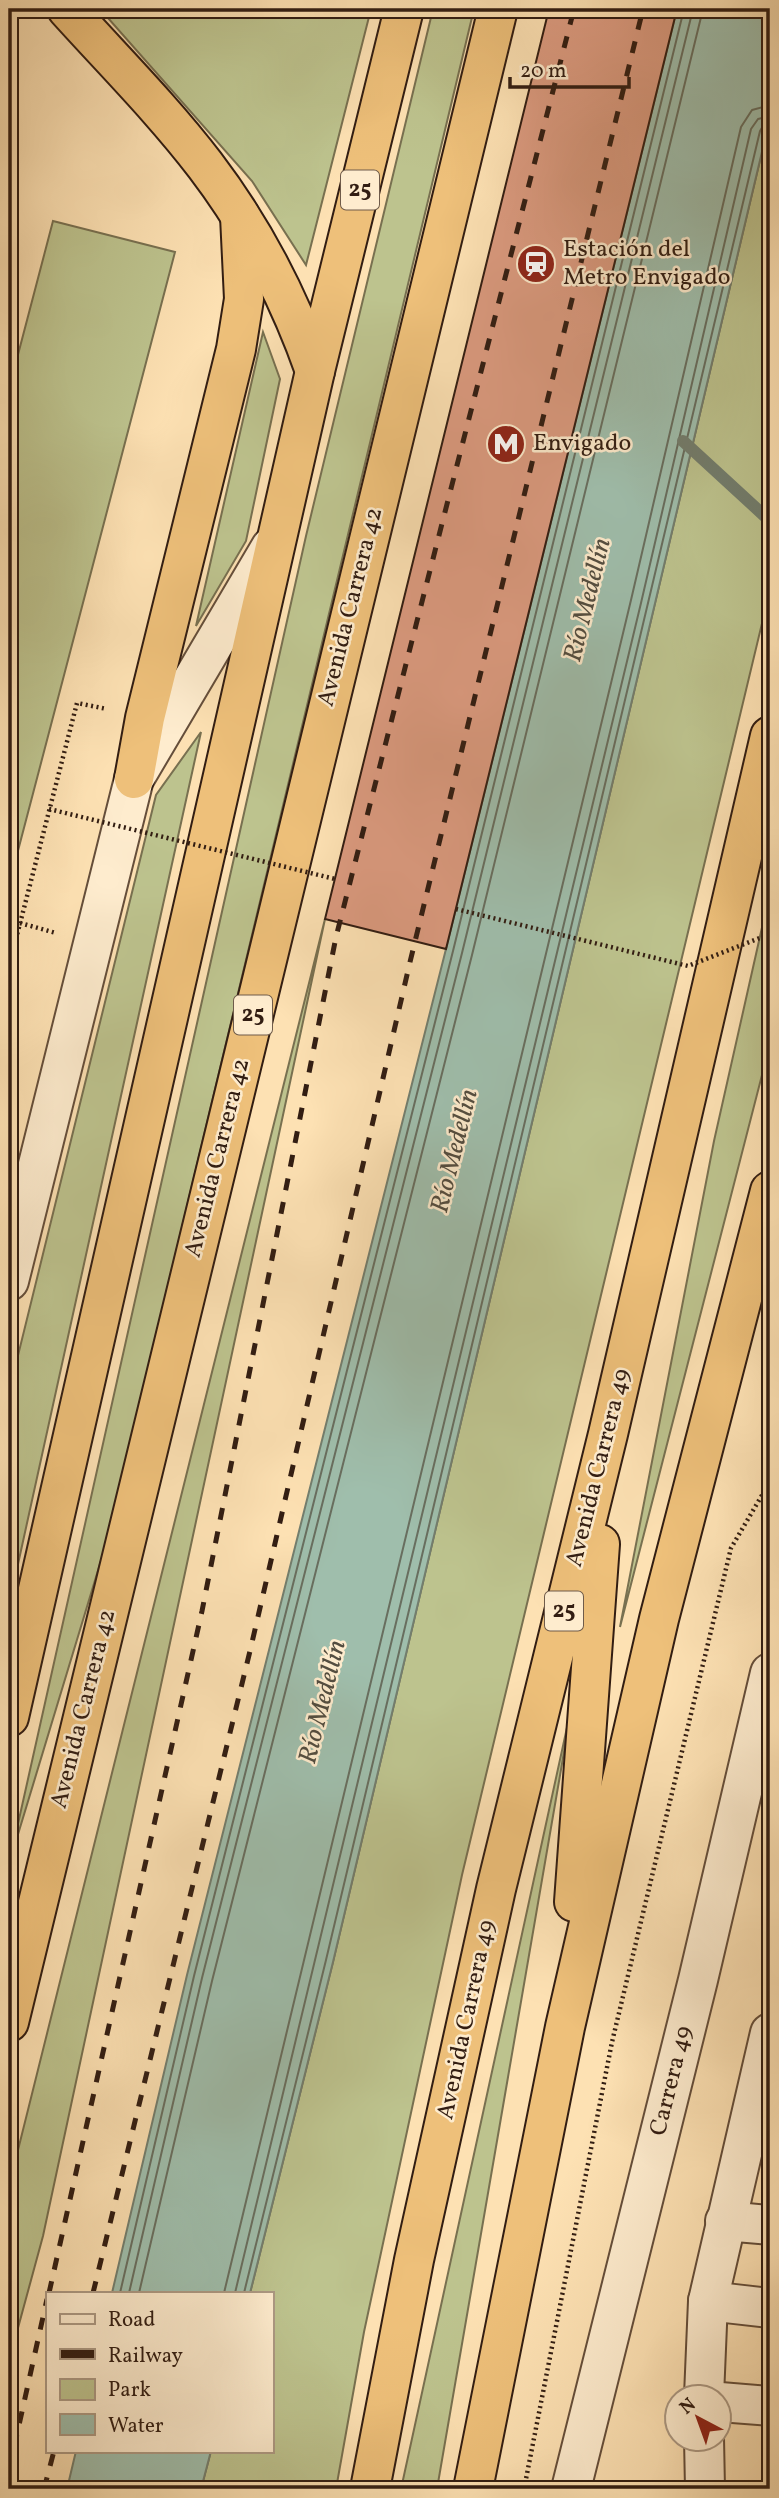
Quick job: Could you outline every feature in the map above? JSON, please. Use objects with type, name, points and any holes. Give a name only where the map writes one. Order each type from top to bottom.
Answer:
[{"type":"highway","points":[[67,9],[204,164],[240,216],[298,321],[315,371]]},
{"type":"highway","name":"25","points":[[9,1717],[315,371],[404,9]]},
{"type":"highway","name":"Avenida Carrera 42","points":[[9,2022],[498,9]]},
{"type":"highway","points":[[134,779],[145,718],[236,349],[244,299],[240,216]]},
{"type":"highway","name":"Avenida Carrera 49","points":[[370,2489],[414,2260],[496,1889],[608,1434],[770,736]]},
{"type":"highway","points":[[473,2489],[565,2027],[659,1619],[770,1191]]},
{"type":"highway","points":[[565,2027],[608,1434]]},
{"type":"street","points":[[9,1281],[134,779],[278,536]]},
{"type":"street","name":"Carrera 49","points":[[571,2489],[698,1980],[770,1673]]},
{"type":"street","points":[[705,2382],[708,2301],[725,2221],[759,2127],[770,2036]]},
{"type":"street","points":[[725,2221],[770,2225]]},
{"type":"street","points":[[708,2301],[770,2308]]},
{"type":"street","points":[[734,2403],[770,2406]]},
{"type":"street","points":[[705,2452],[705,2489]]},
{"type":"path","points":[[9,966],[77,703]]},
{"type":"path","points":[[49,809],[335,879]]},
{"type":"path","points":[[456,909],[688,966],[770,934]]},
{"type":"path","points":[[524,2489],[612,2042],[721,1588],[731,1548],[765,1490],[770,1469]]},
{"type":"green space","points":[[100,9],[371,9],[306,265],[252,181]]},
{"type":"green space","points":[[433,9],[474,9],[106,1544],[9,1864],[306,536]]},
{"type":"green space","points":[[770,118],[770,590],[462,1875],[364,2332],[336,2489],[201,2489],[211,2452],[273,2452],[273,2292],[250,2292],[333,1962]]},
{"type":"green space","points":[[53,221],[175,252],[9,885],[9,389]]},
{"type":"green space","points":[[263,332],[280,379],[246,541],[196,626]]},
{"type":"green space","points":[[201,732],[9,1605],[9,1392],[156,795]]},
{"type":"green space","points":[[770,892],[770,1044],[620,1627],[714,1141]]},
{"type":"green space","points":[[325,919],[43,2236],[9,2361],[9,2186]]},
{"type":"green space","points":[[573,1700],[437,2489],[401,2489]]},
{"type":"water","name":"Río Medellín","points":[[677,9],[770,9],[770,118],[333,1962],[250,2292],[112,2292],[187,1975],[446,949]]},
{"type":"water","points":[[76,2452],[211,2452],[201,2489],[67,2489]]},
{"type":"building","name":"Envigado","points":[[549,9],[677,9],[446,949],[325,919]]},
{"type":"waterway","points":[[683,441],[770,521]]},
{"type":"railway","points":[[49,2292],[202,1611],[336,937],[574,9]]},
{"type":"railway","points":[[93,2292],[250,1651],[410,962],[643,9]]},
{"type":"railway","points":[[9,2470],[46,2304]]},
{"type":"railway","points":[[44,2489],[54,2452]]},
{"type":"place","name":"Estación del Metro Envigado","points":[[536,264]]},
{"type":"place","name":"Envigado","points":[[506,444]]}]
